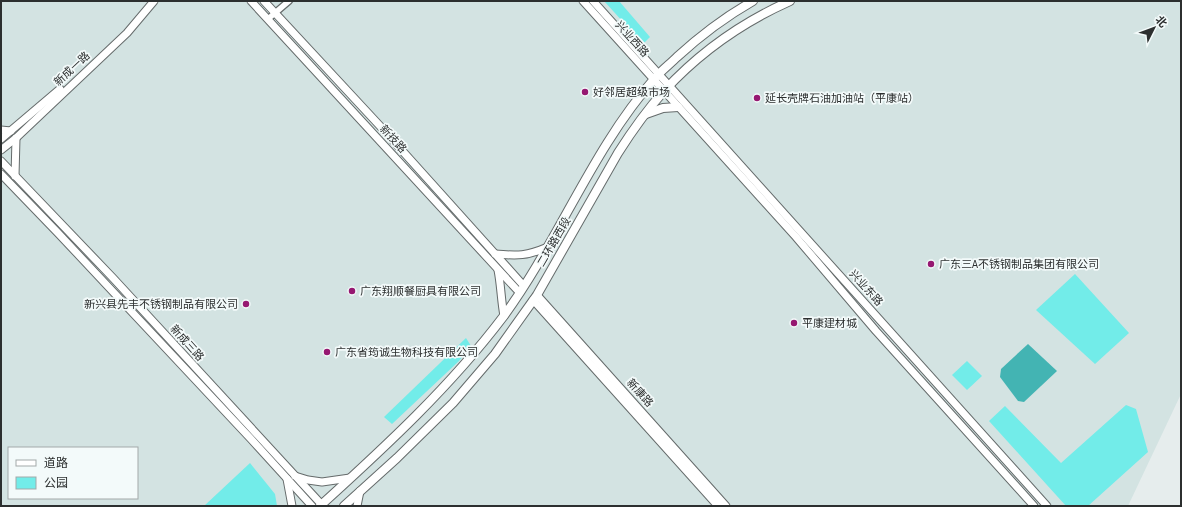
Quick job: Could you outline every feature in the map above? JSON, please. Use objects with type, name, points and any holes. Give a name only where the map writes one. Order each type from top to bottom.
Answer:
[{"type":"main road","name":"二环路西段","points":[[321,506],[438,393],[504,316],[548,247],[599,155],[621,122],[656,76],[692,43],[719,22],[753,1]]},
{"type":"main road","name":"二环路西段","points":[[344,506],[397,458],[453,403],[495,354],[535,297],[618,153],[645,114],[667,88],[716,44],[771,9],[790,1]]},
{"type":"main road","points":[[645,114],[663,108],[678,107]]},
{"type":"street","name":"新成一路","points":[[1,139],[56,93],[124,30],[148,1]]},
{"type":"street","name":"新成一路","points":[[1,150],[16,138],[127,33],[154,1]]},
{"type":"street","name":"新技路","points":[[251,1],[498,270],[521,288]]},
{"type":"street","name":"新技路","points":[[264,1],[495,254],[521,288]]},
{"type":"street","points":[[268,19],[289,1]]},
{"type":"street","name":"兴业西路","points":[[583,1],[667,88]]},
{"type":"street","name":"兴业西路","points":[[593,1],[656,76]]},
{"type":"street","name":"兴业东路","points":[[667,88],[678,107],[796,237],[876,331],[1034,506]]},
{"type":"street","name":"兴业东路","points":[[667,88],[1047,506]]},
{"type":"street","points":[[1,130],[11,131]]},
{"type":"street","points":[[15,176],[16,138]]},
{"type":"street","name":"新成三路","points":[[1,161],[113,278],[291,477],[312,506]]},
{"type":"street","name":"新成三路","points":[[1,174],[4,181],[63,239],[291,477],[321,506]]},
{"type":"street","points":[[495,254],[517,256],[548,247]]},
{"type":"street","points":[[498,270],[501,303],[504,316]]},
{"type":"street","name":"新康路","points":[[535,297],[718,506]]},
{"type":"street","name":"新康路","points":[[535,297],[726,506]]},
{"type":"street","points":[[292,506],[291,477],[322,482],[350,478]]},
{"type":"street","points":[[358,506],[360,491]]},
{"type":"shaded area","points":[[1,1],[1181,1],[1181,394],[1128,506],[1,506]]},
{"type":"shaded area","points":[[1028,344],[1057,371],[1024,402],[1018,401],[1000,377],[1001,369]]},
{"type":"green space","points":[[604,1],[619,1],[650,37],[643,44]]},
{"type":"green space","points":[[1075,274],[1129,333],[1095,364],[1036,310]]},
{"type":"green space","points":[[466,338],[471,346],[459,361],[392,424],[384,417]]},
{"type":"green space","points":[[967,361],[982,376],[967,390],[952,375]]},
{"type":"green space","points":[[1126,405],[1136,409],[1148,452],[1088,506],[1066,506],[989,421],[1005,406],[1061,463]]},
{"type":"green space","points":[[250,463],[275,494],[277,506],[204,506]]},
{"type":"place","name":"好邻居超级市场","points":[[585,92]]},
{"type":"place","name":"延长壳牌石油加油站（平康站）","points":[[757,98]]},
{"type":"place","name":"广东三A不锈钢制品集团有限公司","points":[[931,264]]},
{"type":"place","name":"广东翔顺餐厨具有限公司","points":[[352,291]]},
{"type":"place","name":"新兴县先丰不锈钢制品有限公司","points":[[246,304]]},
{"type":"place","name":"平康建材城","points":[[794,323]]},
{"type":"place","name":"广东省筠诚生物科技有限公司","points":[[327,352]]}]
